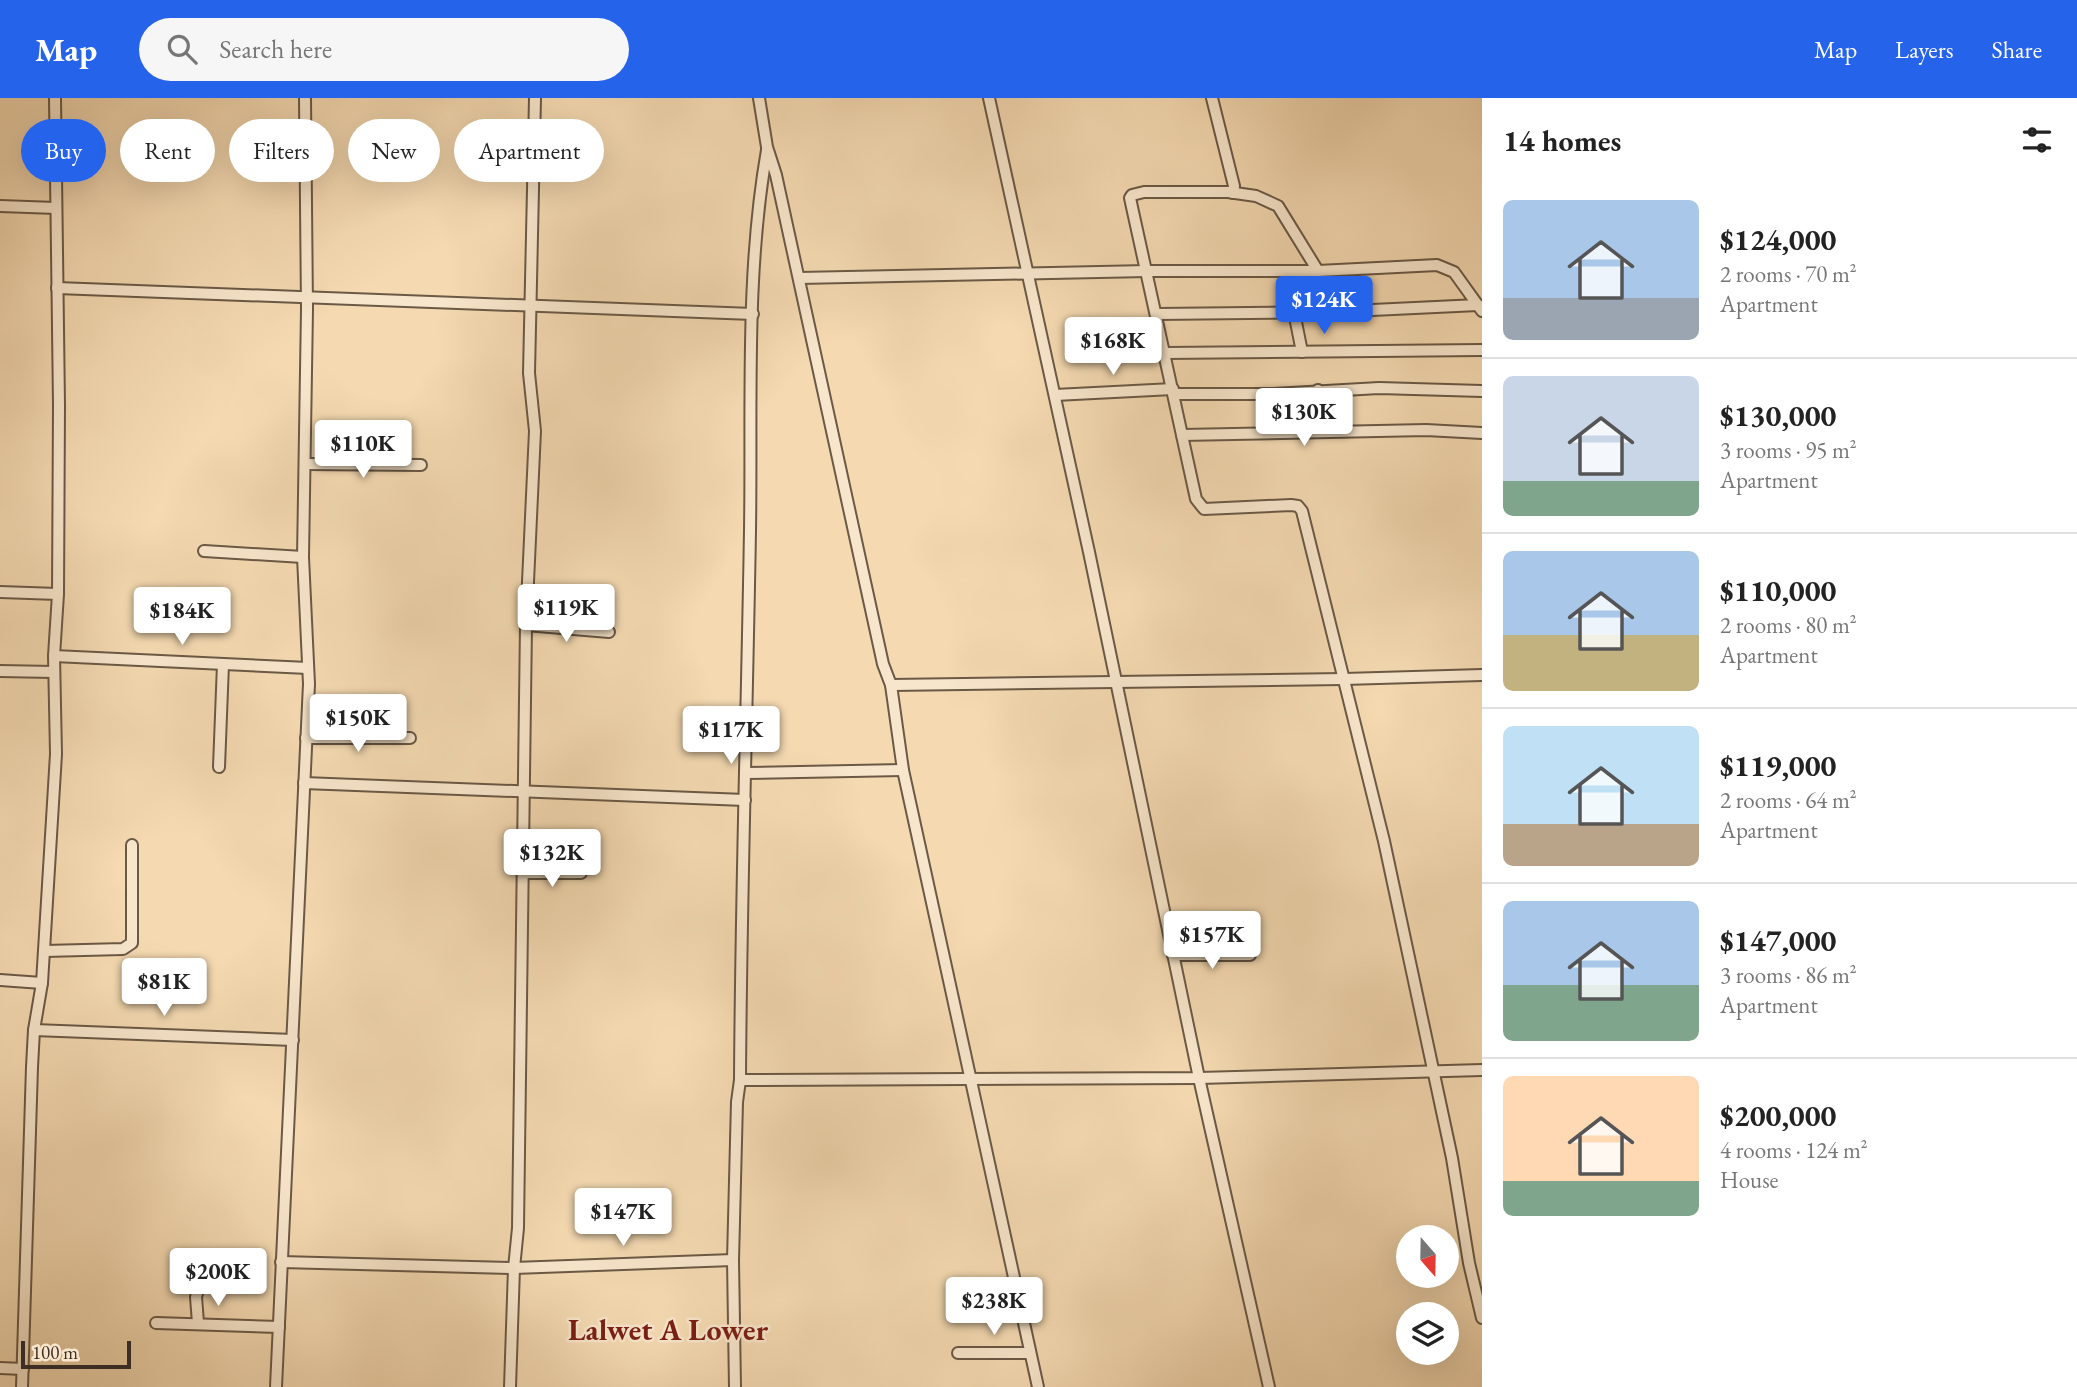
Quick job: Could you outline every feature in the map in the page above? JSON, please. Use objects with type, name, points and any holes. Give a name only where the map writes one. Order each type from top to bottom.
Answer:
[{"type":"street","points":[[22,1387],[34,1030],[45,951],[56,754],[54,656],[58,594],[59,405],[55,98]]},
{"type":"street","points":[[276,1387],[309,668],[303,557],[307,299],[305,98]]},
{"type":"street","points":[[510,1387],[514,1268],[519,1214],[526,625],[535,431],[529,373],[535,98]]},
{"type":"street","points":[[759,98],[767,147],[776,175],[883,664],[891,685],[903,770],[1038,1387]]},
{"type":"street","points":[[989,98],[1199,1078],[1269,1387]]},
{"type":"street","points":[[1212,98],[1234,186],[1233,193]]},
{"type":"street","points":[[735,1387],[733,1260],[737,1102],[740,1080],[753,314],[762,179],[767,147]]},
{"type":"street","points":[[1318,271],[1278,205],[1256,195],[1144,192],[1132,195],[1131,203],[1196,499],[1204,509],[1291,505],[1298,506],[1302,511],[1384,841],[1476,1270],[1482,1318]]},
{"type":"street","points":[[0,206],[56,208]]},
{"type":"street","points":[[799,278],[1147,271],[1318,271],[1437,265],[1454,272],[1480,308]]},
{"type":"street","points":[[1288,271],[1302,352]]},
{"type":"street","points":[[57,288],[753,314]]},
{"type":"street","points":[[1157,314],[1480,308]]},
{"type":"street","points":[[1166,353],[1482,350]]},
{"type":"street","points":[[1055,396],[1173,392],[1273,394],[1379,388],[1482,391]]},
{"type":"street","points":[[1318,390],[1323,432]]},
{"type":"street","points":[[1182,435],[1426,430],[1482,433]]},
{"type":"street","points":[[306,464],[421,465]]},
{"type":"street","points":[[204,551],[303,557]]},
{"type":"street","points":[[0,592],[58,594]]},
{"type":"street","points":[[526,625],[609,632]]},
{"type":"street","points":[[54,656],[309,668]]},
{"type":"street","points":[[219,767],[223,664]]},
{"type":"street","points":[[0,671],[54,672]]},
{"type":"street","points":[[891,685],[1344,679],[1482,674]]},
{"type":"street","points":[[306,738],[410,737]]},
{"type":"street","points":[[746,773],[903,770]]},
{"type":"street","points":[[304,783],[745,800]]},
{"type":"street","points":[[45,951],[123,949],[130,946],[132,845]]},
{"type":"street","points":[[523,873],[581,873]]},
{"type":"street","points":[[1173,955],[1250,955]]},
{"type":"street","points":[[0,980],[42,983]]},
{"type":"street","points":[[34,1030],[293,1040]]},
{"type":"street","points":[[740,1080],[1199,1078],[1482,1070]]},
{"type":"street","points":[[281,1262],[514,1268],[733,1260]]},
{"type":"street","points":[[198,1323],[196,1297],[202,1275]]},
{"type":"street","points":[[156,1323],[279,1327]]},
{"type":"street","points":[[958,1353],[1030,1353]]},
{"type":"street","points":[[0,1368],[23,1369]]},
{"type":"district","name":"Lalwet A Lower","points":[[668,1330]]}]
